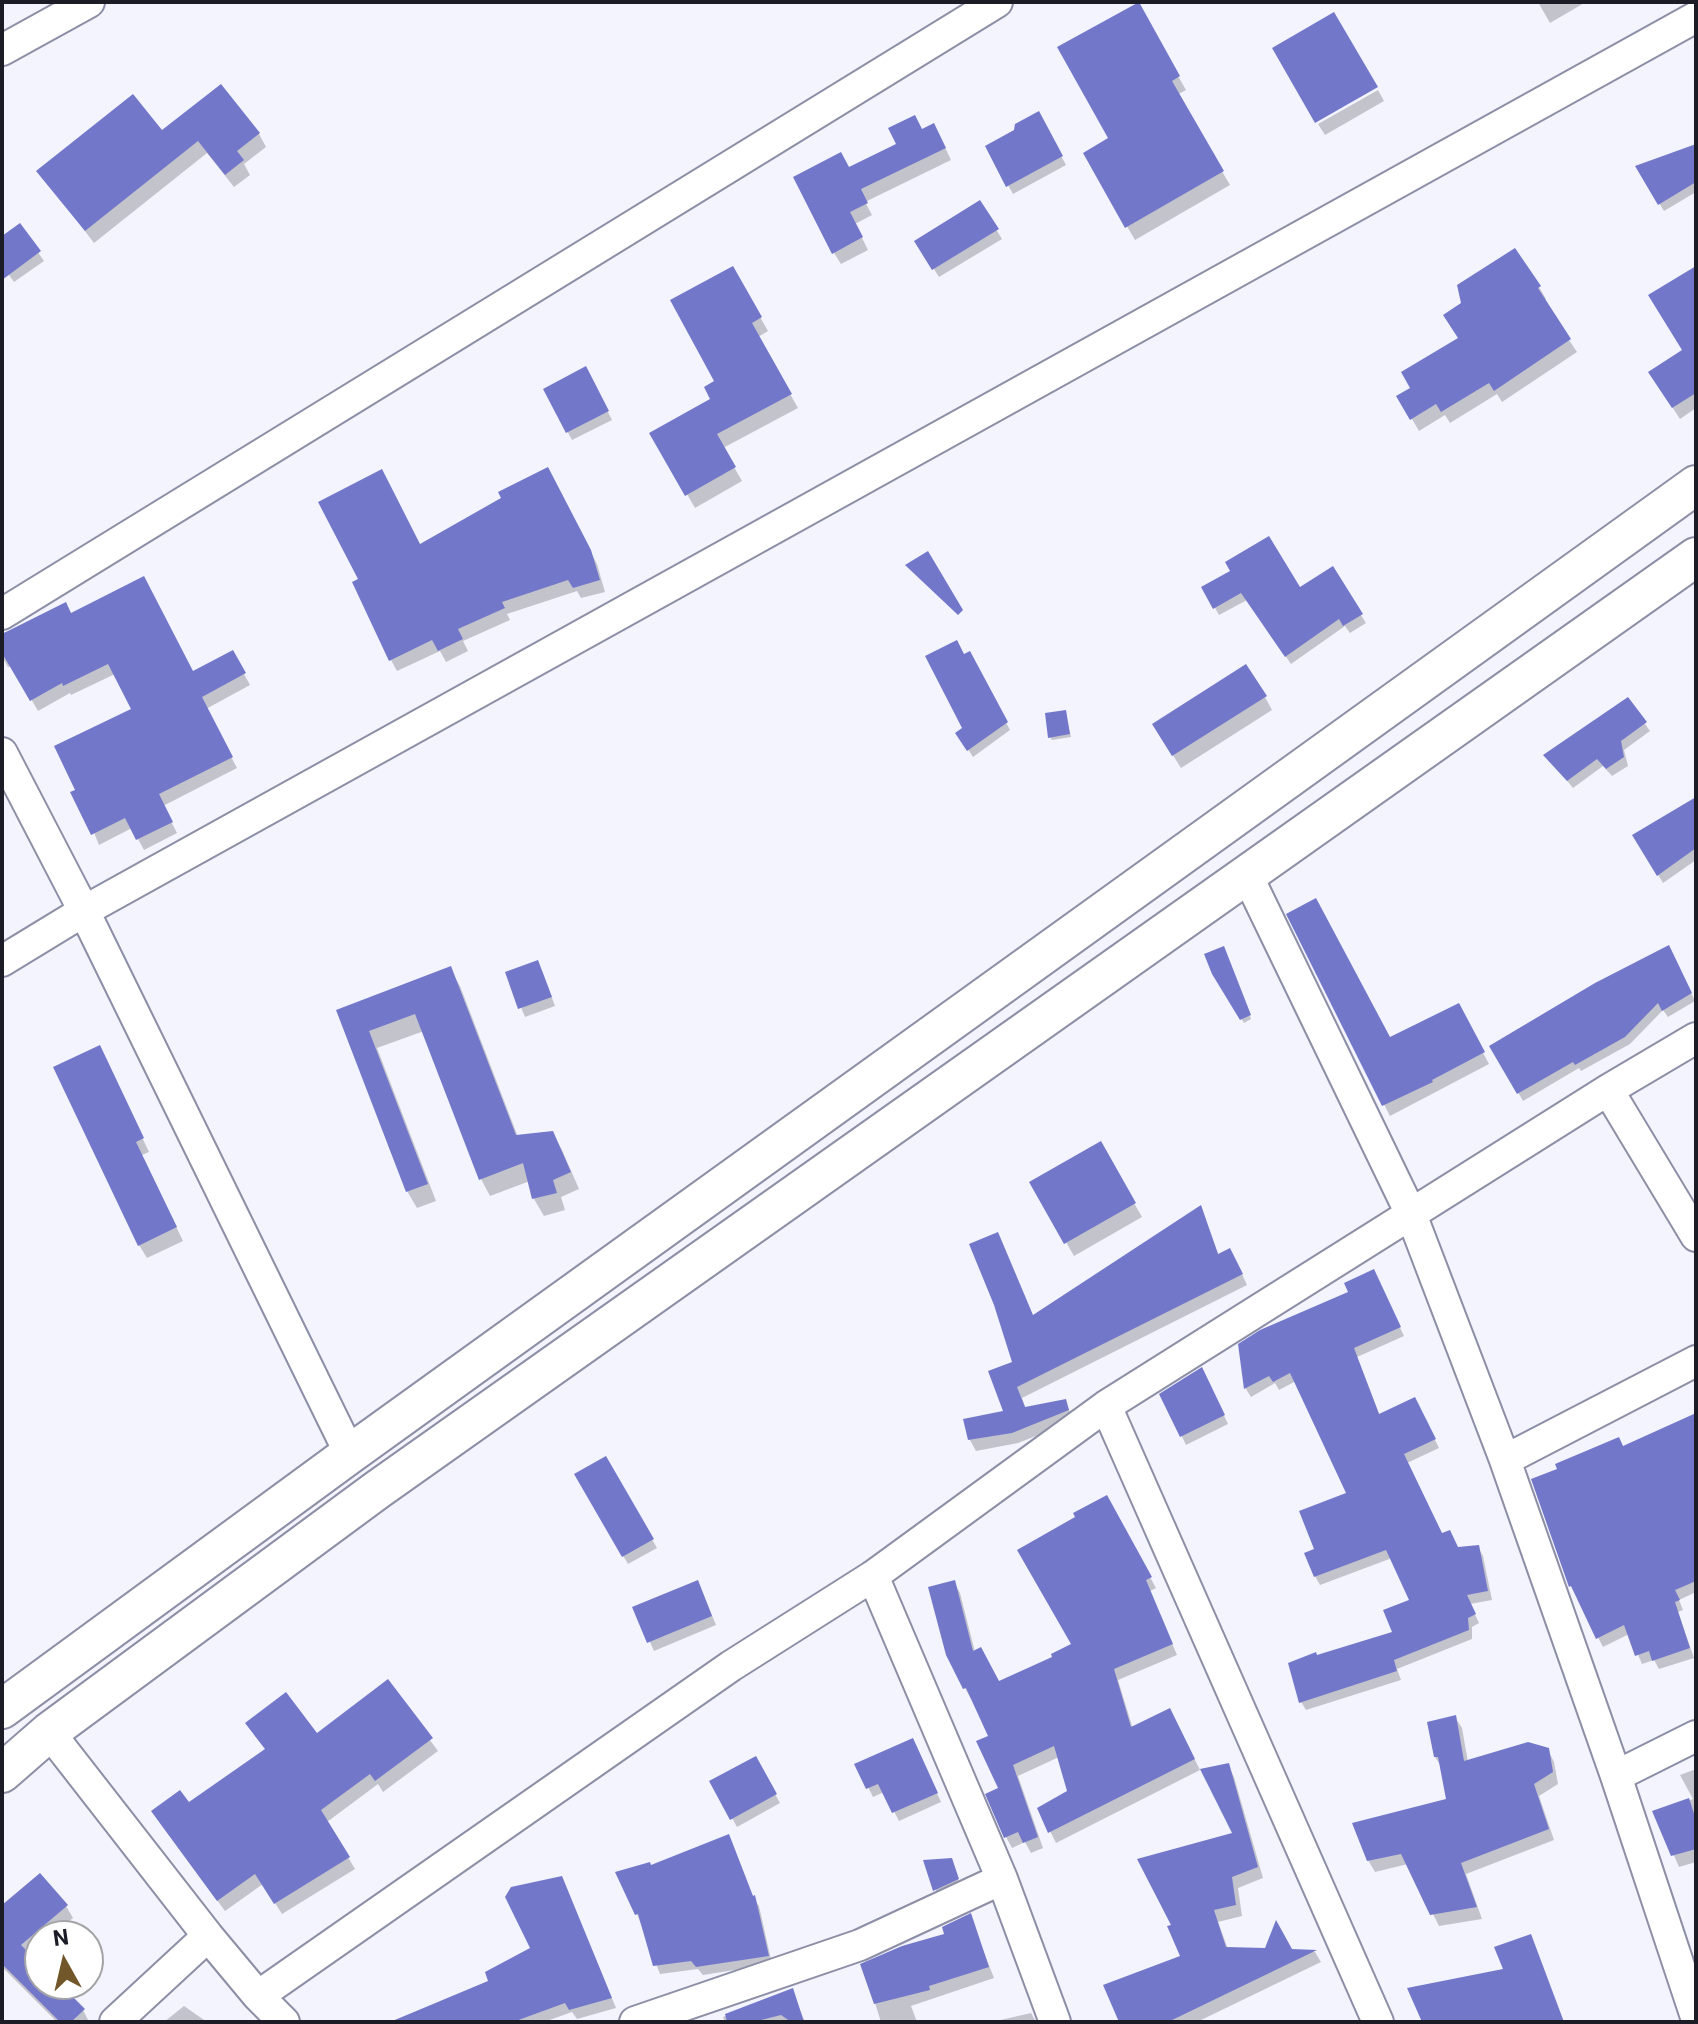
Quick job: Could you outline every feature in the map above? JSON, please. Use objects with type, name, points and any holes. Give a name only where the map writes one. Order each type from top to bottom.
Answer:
[{"type":"main road","points":[[2,1709],[350,1454],[1696,485]]},
{"type":"main road","points":[[2,1773],[49,1732],[326,1527],[1696,557]]},
{"type":"main road","points":[[295,1495],[326,1527]]},
{"type":"street","points":[[2,614],[997,2]]},
{"type":"street","points":[[2,50],[82,4]]},
{"type":"street","points":[[2,961],[84,911],[1696,17]]},
{"type":"street","points":[[2,753],[84,911],[350,1454]]},
{"type":"street","points":[[1247,875],[1411,1214],[1505,1460],[1616,1776],[1696,2017]]},
{"type":"street","points":[[258,1996],[731,1666],[873,1576],[1106,1406],[1608,1090],[1696,1038]]},
{"type":"street","points":[[1608,1090],[1696,1236]]},
{"type":"street","points":[[1505,1460],[1696,1361]]},
{"type":"street","points":[[1106,1406],[1378,2022]]},
{"type":"street","points":[[873,1576],[1002,1879],[1055,2022]]},
{"type":"street","points":[[49,1732],[208,1936],[284,2022]]},
{"type":"street","points":[[1616,1776],[1696,1736]]},
{"type":"street","points":[[635,2022],[860,1945],[1002,1879]]},
{"type":"street","points":[[115,2022],[208,1936]]},
{"type":"building","points":[[1139,2],[1180,76],[1172,81],[1224,171],[1125,228],[1083,153],[1108,138],[1057,47]]},
{"type":"building","points":[[1334,12],[1378,87],[1315,123],[1272,48]]},
{"type":"building","points":[[221,84],[260,133],[237,151],[244,160],[225,175],[198,141],[85,231],[36,171],[133,94],[162,130]]},
{"type":"building","points":[[1039,111],[1063,156],[1006,187],[985,146]]},
{"type":"building","points":[[915,115],[922,129],[934,123],[946,148],[861,189],[868,203],[850,212],[863,237],[832,254],[793,177],[841,152],[849,167],[896,144],[888,128]]},
{"type":"building","points":[[1696,144],[1696,182],[1658,205],[1635,166]]},
{"type":"building","points":[[980,200],[999,229],[932,270],[914,241]]},
{"type":"building","points":[[20,223],[41,251],[2,280],[2,236]]},
{"type":"building","points":[[1515,248],[1571,339],[1494,391],[1489,383],[1441,412],[1436,404],[1410,420],[1396,396],[1410,388],[1401,372],[1458,338],[1443,315],[1461,303],[1457,285]]},
{"type":"building","points":[[733,266],[762,317],[752,323],[792,394],[717,434],[736,467],[685,496],[649,433],[710,399],[704,387],[714,381],[670,300]]},
{"type":"building","points":[[1696,266],[1696,393],[1672,408],[1648,372],[1682,350],[1648,295]]},
{"type":"building","points":[[586,366],[609,411],[566,433],[543,389]]},
{"type":"building","points":[[548,467],[591,550],[600,580],[573,588],[568,580],[502,602],[505,608],[458,629],[463,639],[438,651],[432,640],[389,661],[352,582],[358,579],[318,502],[382,469],[420,544],[501,498],[498,492]]},
{"type":"building","points":[[1269,536],[1300,587],[1333,566],[1363,614],[1343,626],[1339,619],[1285,657],[1241,593],[1213,609],[1201,587],[1230,571],[1225,562]]},
{"type":"building","points":[[928,551],[963,610],[958,615],[905,565]]},
{"type":"building","points":[[144,576],[193,671],[233,650],[246,673],[202,697],[233,757],[159,794],[173,822],[136,840],[125,818],[91,835],[70,792],[75,790],[54,746],[131,709],[108,664],[63,686],[62,683],[30,701],[2,653],[2,634],[66,602],[71,613]]},
{"type":"building","points":[[957,640],[964,654],[970,651],[1008,722],[967,751],[955,733],[962,728],[925,656]]},
{"type":"building","points":[[1246,664],[1267,696],[1172,756],[1152,724]]},
{"type":"building","points":[[1628,697],[1647,722],[1621,741],[1624,757],[1606,769],[1597,759],[1567,781],[1543,755]]},
{"type":"building","points":[[1066,710],[1070,734],[1048,738],[1045,713]]},
{"type":"building","points":[[1696,797],[1696,848],[1657,876],[1632,835]]},
{"type":"building","points":[[1316,898],[1390,1037],[1459,1003],[1485,1052],[1433,1082],[1382,1106],[1286,914]]},
{"type":"building","points":[[1669,945],[1692,993],[1662,1011],[1658,1003],[1625,1037],[1517,1094],[1489,1046],[1595,983]]},
{"type":"building","points":[[1224,946],[1251,1015],[1240,1020],[1212,974],[1204,954]]},
{"type":"building","points":[[538,960],[552,997],[518,1009],[505,972]]},
{"type":"building","points":[[451,966],[516,1135],[553,1131],[571,1172],[553,1180],[557,1193],[532,1199],[523,1163],[479,1180],[415,1014],[369,1031],[428,1184],[406,1192],[336,1010]]},
{"type":"building","points":[[100,1045],[144,1138],[136,1142],[177,1227],[138,1246],[53,1067]]},
{"type":"building","points":[[1101,1141],[1136,1203],[1064,1244],[1029,1182]]},
{"type":"building","points":[[1201,1205],[1218,1254],[1230,1248],[1243,1274],[1017,1387],[1025,1407],[1066,1399],[1069,1410],[1012,1433],[968,1440],[963,1419],[1003,1411],[988,1371],[1012,1362],[994,1305],[969,1244],[998,1232],[1033,1315]]},
{"type":"building","points":[[1374,1269],[1401,1327],[1354,1348],[1379,1414],[1415,1397],[1436,1439],[1404,1454],[1442,1533],[1450,1530],[1458,1547],[1479,1545],[1488,1591],[1467,1595],[1476,1614],[1468,1618],[1469,1630],[1394,1660],[1397,1671],[1299,1703],[1288,1663],[1316,1652],[1317,1655],[1392,1632],[1383,1610],[1409,1600],[1386,1550],[1314,1577],[1304,1553],[1314,1549],[1299,1511],[1346,1493],[1290,1373],[1273,1382],[1269,1376],[1244,1389],[1238,1344],[1260,1330],[1348,1292],[1344,1283]]},
{"type":"building","points":[[1202,1367],[1225,1415],[1180,1437],[1159,1394]]},
{"type":"building","points":[[1696,1413],[1696,1581],[1675,1590],[1680,1600],[1675,1602],[1690,1648],[1652,1661],[1649,1651],[1635,1656],[1624,1625],[1596,1639],[1569,1587],[1531,1479],[1557,1469],[1555,1464],[1619,1437],[1623,1446]]},
{"type":"building","points":[[606,1456],[654,1539],[622,1557],[574,1474]]},
{"type":"building","points":[[1107,1495],[1152,1577],[1146,1580],[1173,1644],[1114,1669],[1131,1727],[1170,1708],[1195,1759],[1048,1833],[1037,1808],[1067,1791],[1054,1746],[1013,1765],[1038,1837],[1023,1843],[1018,1832],[1004,1838],[985,1794],[998,1788],[976,1741],[988,1736],[966,1688],[963,1689],[946,1655],[928,1587],[955,1580],[973,1651],[981,1647],[999,1681],[1052,1657],[1051,1654],[1071,1644],[1017,1550]]},
{"type":"building","points":[[698,1580],[712,1616],[647,1643],[632,1607]]},
{"type":"building","points":[[388,1679],[433,1738],[375,1781],[370,1774],[321,1810],[350,1857],[274,1904],[255,1874],[217,1901],[151,1811],[180,1790],[189,1802],[265,1749],[245,1723],[286,1692],[317,1733]]},
{"type":"building","points":[[1456,1715],[1464,1761],[1528,1742],[1549,1748],[1553,1772],[1534,1784],[1549,1829],[1461,1863],[1477,1907],[1430,1915],[1401,1854],[1367,1861],[1352,1823],[1446,1799],[1427,1722]]},
{"type":"building","points":[[913,1738],[938,1793],[892,1813],[878,1784],[866,1789],[854,1764]]},
{"type":"building","points":[[756,1756],[777,1794],[730,1820],[709,1781]]},
{"type":"building","points":[[1229,1763],[1258,1867],[1232,1877],[1236,1905],[1214,1910],[1226,1947],[1265,1948],[1276,1920],[1292,1949],[1317,1950],[1168,2022],[1119,2022],[1103,1985],[1180,1956],[1167,1926],[1171,1925],[1137,1859],[1232,1833],[1200,1769]]},
{"type":"building","points":[[1689,1798],[1696,1820],[1696,1849],[1671,1856],[1652,1811]]},
{"type":"building","points":[[729,1834],[755,1895],[769,1956],[696,1967],[691,1961],[653,1966],[638,1914],[635,1915],[615,1872],[650,1862],[651,1865]]},
{"type":"building","points":[[952,1858],[959,1879],[933,1891],[923,1860]]},
{"type":"building","points":[[40,1873],[68,1905],[50,1920],[24,1920],[24,1942],[21,1945],[24,1948],[24,1986],[2,1964],[2,1905]]},
{"type":"building","points":[[562,1876],[612,1998],[569,2010],[565,2003],[513,2022],[390,2022],[488,1981],[485,1972],[530,1948],[505,1897],[511,1887]]},
{"type":"building","points":[[971,1913],[989,1967],[929,1986],[930,1990],[874,2004],[860,1964],[902,1946],[944,1934],[942,1927]]},
{"type":"building","points":[[1531,1934],[1564,2022],[1422,2022],[1407,1988],[1503,1969],[1494,1947]]},
{"type":"building","points":[[793,1988],[804,2022],[791,2022],[781,2015],[753,2022],[727,2022],[725,2014]]},
{"type":"building","points":[[38,2000],[76,2000],[85,2009],[71,2022],[60,2022]]}]
